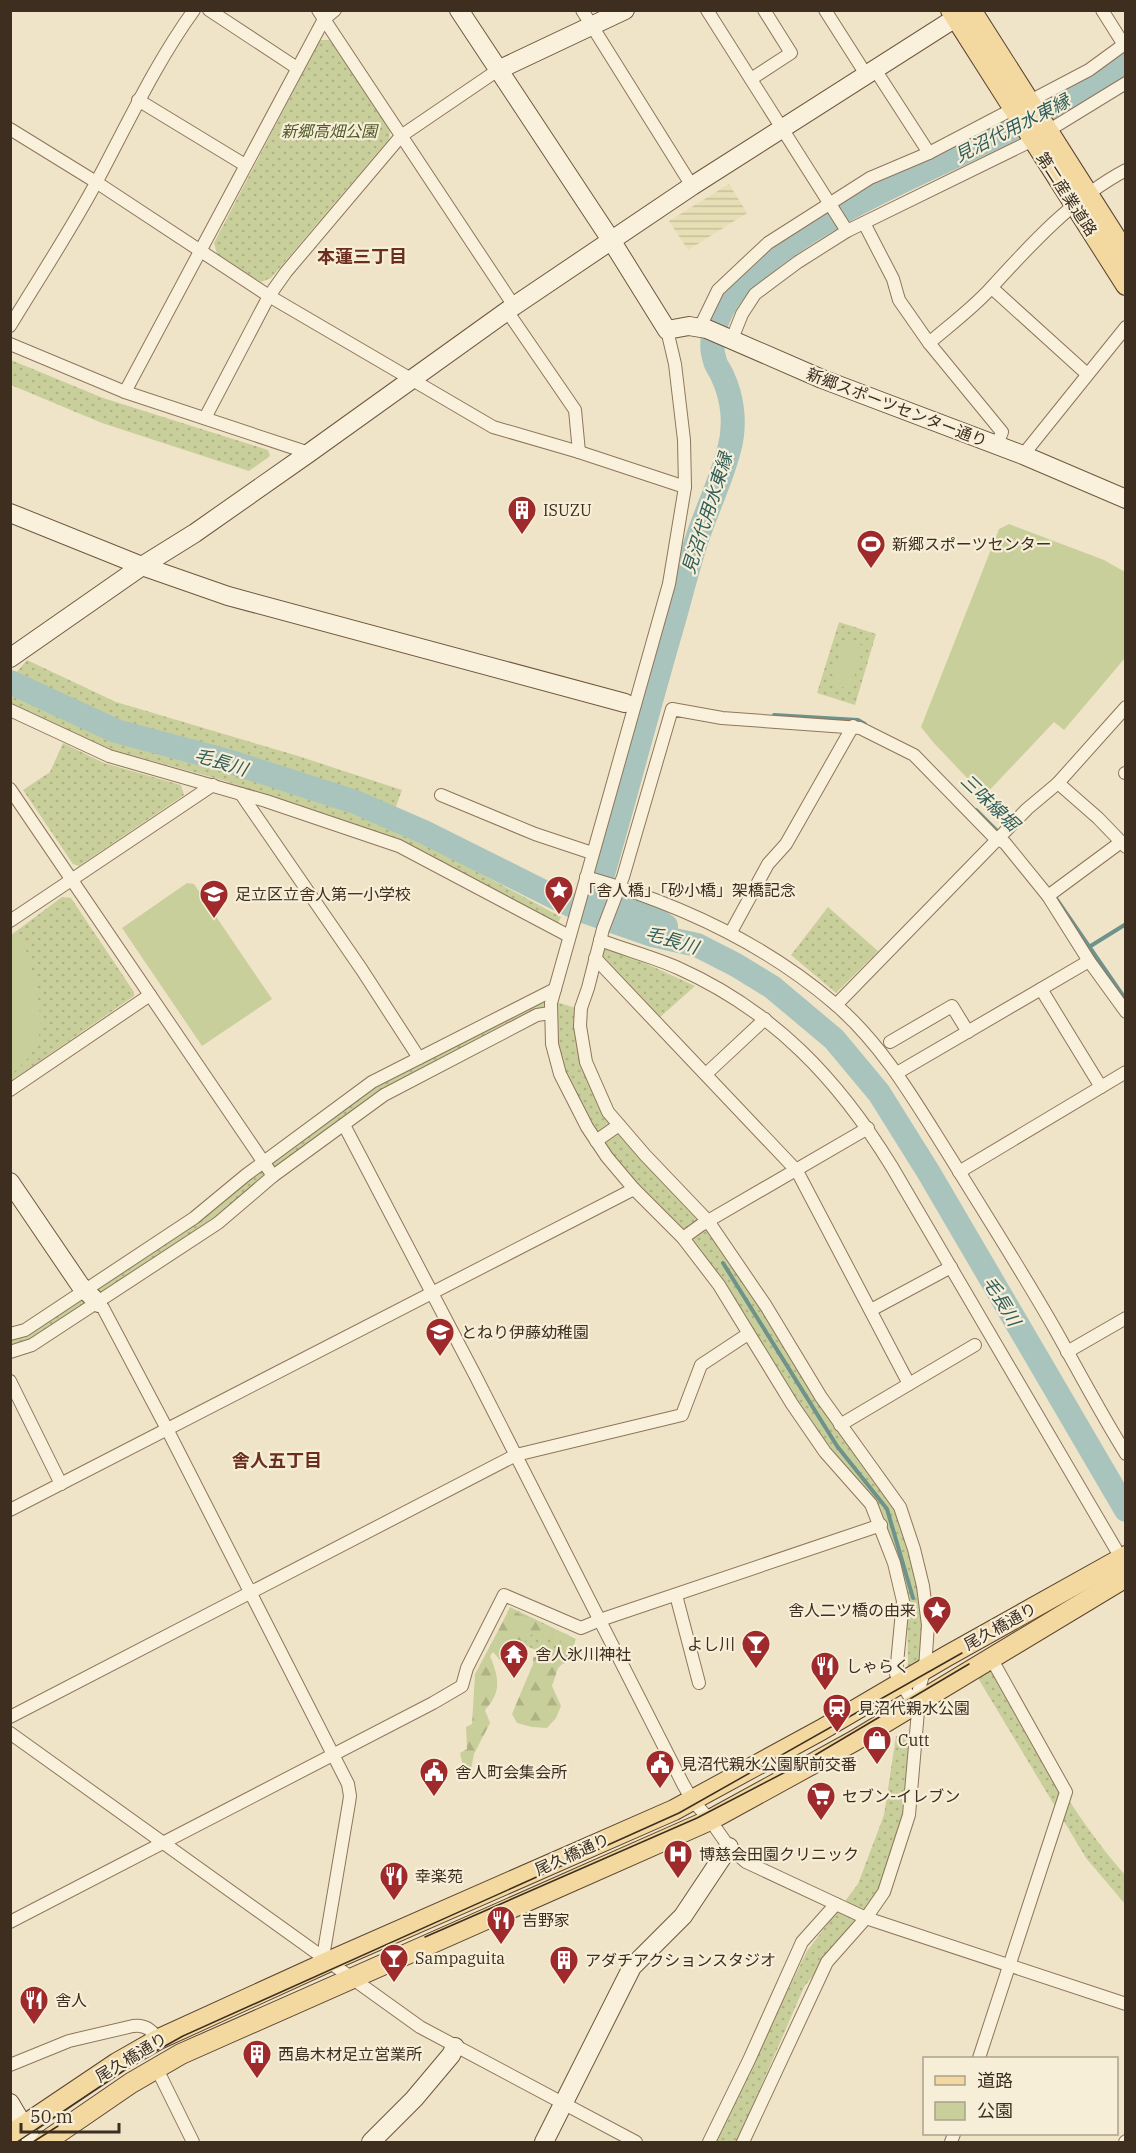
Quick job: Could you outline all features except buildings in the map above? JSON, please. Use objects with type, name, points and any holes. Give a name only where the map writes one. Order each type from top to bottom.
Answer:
[{"type":"main road","name":"第二産業道路","points":[[962,12],[1081,199],[1125,285]]},
{"type":"main road","name":"第二産業道路","points":[[1081,199],[1125,254]]},
{"type":"main road","name":"尾久橋通り","points":[[45,2142],[156,2067],[199,2045],[679,1835],[780,1783],[991,1658],[1124,1563]]},
{"type":"main road","name":"尾久橋通り","points":[[22,2135],[117,2063],[159,2039],[692,1800],[821,1730],[925,1668],[1124,1563]]},
{"type":"street","points":[[10,326],[96,182],[138,100],[194,10]]},
{"type":"street","points":[[209,10],[297,68]]},
{"type":"street","points":[[125,392],[297,68],[321,15],[335,10]]},
{"type":"street","points":[[459,10],[611,240],[667,330],[675,364],[681,418],[685,487],[669,584],[629,704],[592,853],[589,878],[580,896],[550,1013],[552,1044],[560,1074],[586,1127],[596,1141],[634,1189],[682,1238],[720,1285],[792,1404],[825,1452],[871,1504],[894,1563],[903,1600],[896,1674],[918,1711],[909,1815],[884,1892],[866,1918],[827,1962],[743,2142]]},
{"type":"street","points":[[205,418],[269,296],[285,272],[401,136],[498,70],[587,18],[625,10]]},
{"type":"street","points":[[707,10],[844,227]]},
{"type":"street","points":[[751,79],[791,53],[764,10]]},
{"type":"street","points":[[825,10],[929,153]]},
{"type":"street","points":[[703,328],[718,290],[768,243],[831,205],[870,178],[929,153],[1023,108],[1089,70],[1125,44],[1102,10]]},
{"type":"street","points":[[10,658],[142,566],[195,533],[510,308],[692,186],[871,73],[962,12]]},
{"type":"street","points":[[321,15],[401,136],[575,411],[579,452]]},
{"type":"street","points":[[587,18],[692,186]]},
{"type":"street","points":[[729,337],[755,294],[844,227],[864,223],[1038,132],[1125,83]]},
{"type":"street","points":[[138,100],[245,165]]},
{"type":"street","points":[[10,129],[200,249],[269,296],[493,427],[685,487]]},
{"type":"street","points":[[929,343],[992,288],[1018,257],[1081,199],[1104,181],[1125,170]]},
{"type":"street","points":[[864,223],[893,279],[899,300],[929,343],[1002,432],[997,446]]},
{"type":"street","points":[[992,288],[1087,374]]},
{"type":"street","name":"新郷スポーツセンター通り","points":[[667,330],[679,327],[703,328],[729,337],[822,379],[1023,455],[1125,499]]},
{"type":"street","points":[[1023,455],[1125,327]]},
{"type":"street","points":[[10,344],[125,392],[309,453]]},
{"type":"street","points":[[10,513],[142,566],[228,596],[629,704]]},
{"type":"street","points":[[836,1005],[1027,809],[1058,783],[1125,708]]},
{"type":"street","points":[[915,1704],[925,1668],[928,1625],[923,1586],[900,1507],[840,1425],[766,1306],[708,1221],[645,1155],[608,1112],[592,1080],[581,1042],[581,1008],[615,889],[672,709],[722,718],[853,726],[914,756],[1002,836],[1005,843],[1048,896],[1125,1012]]},
{"type":"street","points":[[10,710],[109,756],[213,785],[399,846],[569,936]]},
{"type":"street","points":[[731,932],[768,864],[786,844],[853,726]]},
{"type":"street","points":[[1048,896],[1123,844],[1058,783]]},
{"type":"street","points":[[10,921],[213,785]]},
{"type":"street","points":[[10,789],[273,1176]]},
{"type":"street","points":[[241,794],[362,970],[419,1058]]},
{"type":"street","points":[[441,795],[535,834],[592,853]]},
{"type":"street","points":[[589,878],[731,932],[790,969],[836,1005],[897,1073],[1067,1352],[1125,1454]]},
{"type":"street","points":[[602,935],[703,981],[765,1019],[792,1040],[825,1074],[868,1128],[1124,1563]]},
{"type":"street","points":[[596,958],[797,1171],[909,1384]]},
{"type":"street","points":[[897,1073],[1089,961]]},
{"type":"street","points":[[10,1352],[32,1345],[264,1162],[372,1082],[555,989]]},
{"type":"street","points":[[1041,989],[1101,1087]]},
{"type":"street","points":[[10,1090],[150,995]]},
{"type":"street","points":[[890,1042],[952,1006],[968,1032]]},
{"type":"street","points":[[10,1334],[25,1330],[92,1297],[218,1223],[273,1176],[384,1095],[537,1015],[550,1013]]},
{"type":"street","points":[[706,1074],[765,1019]]},
{"type":"street","points":[[959,1172],[1125,1072]]},
{"type":"street","points":[[344,1125],[692,1800],[729,1847],[746,1862],[866,1918],[1125,2004]]},
{"type":"street","points":[[596,1141],[619,1125]]},
{"type":"street","points":[[682,1238],[868,1128]]},
{"type":"street","points":[[10,1182],[92,1297],[103,1308],[348,1784],[350,1796],[324,1951],[330,1961]]},
{"type":"street","points":[[10,1510],[634,1189]]},
{"type":"street","points":[[871,1310],[951,1267]]},
{"type":"street","points":[[1067,1352],[1125,1318]]},
{"type":"street","points":[[10,1717],[516,1455],[682,1414],[700,1365],[748,1334]]},
{"type":"street","points":[[840,1425],[975,1345]]},
{"type":"street","points":[[10,1382],[61,1484]]},
{"type":"street","points":[[10,1922],[462,1686],[467,1668],[504,1595],[581,1628],[881,1525]]},
{"type":"street","points":[[676,1595],[699,1683]]},
{"type":"street","points":[[979,2057],[1066,1792],[991,1658]]},
{"type":"street","points":[[10,1733],[420,2027],[636,2142]]},
{"type":"street","points":[[544,2142],[632,1967],[683,1916],[729,1847]]},
{"type":"street","points":[[709,2142],[758,2040],[801,1942],[836,1904]]},
{"type":"street","points":[[10,2065],[69,2041],[133,2026],[146,2027],[159,2039]]},
{"type":"street","points":[[371,2142],[414,2099],[456,2047]]},
{"type":"street","points":[[156,2067],[193,2142]]},
{"type":"street","points":[[10,2103],[22,2135]]},
{"type":"shaded area","points":[[729,184],[747,213],[688,250],[669,221]]},
{"type":"green space","name":"新郷高畑公園","points":[[320,40],[330,40],[390,130],[389,139],[271,278],[261,282],[217,254],[214,243]]},
{"type":"green space","points":[[11,360],[103,398],[268,450],[270,456],[249,471],[102,423],[11,385]]},
{"type":"green space","points":[[1009,524],[1104,560],[1125,572],[1125,658],[1064,730],[1054,722],[984,796],[921,727],[999,529]]},
{"type":"green space","points":[[839,622],[876,634],[855,705],[817,693]]},
{"type":"green space","points":[[844,640],[864,646],[850,690],[831,683]]},
{"type":"green space","points":[[27,660],[116,702],[298,756],[402,790],[395,809],[357,792],[111,718],[14,675]]},
{"type":"green space","points":[[10,690],[110,735],[224,768],[417,839],[561,917],[558,923],[400,842],[225,781],[106,748],[11,704]]},
{"type":"green space","points":[[63,743],[104,763],[181,785],[184,795],[79,866],[73,864],[23,790],[50,772]]},
{"type":"green space","points":[[187,883],[194,884],[272,999],[202,1046],[122,928]]},
{"type":"green space","points":[[62,897],[71,898],[134,992],[134,996],[11,1081],[11,935]]},
{"type":"green space","points":[[828,907],[878,951],[836,993],[791,955]]},
{"type":"green space","points":[[14,936],[22,938],[30,963],[38,995],[40,1027],[33,1051],[11,1075],[10,939]]},
{"type":"green space","points":[[608,946],[695,986],[659,1018],[600,958]]},
{"type":"green space","points":[[544,998],[544,1007],[379,1093],[205,1227],[33,1341],[11,1348],[10,1338],[247,1178],[373,1085]]},
{"type":"green space","name":"見沼代親水公園","points":[[556,1002],[576,1008],[577,1044],[587,1080],[607,1120],[707,1230],[764,1309],[896,1509],[911,1550],[924,1627],[921,1665],[908,1672],[907,1609],[882,1520],[828,1450],[678,1229],[609,1152],[568,1084],[557,1053]]},
{"type":"green space","points":[[510,1607],[576,1639],[564,1664],[498,1632]]},
{"type":"green space","points":[[513,1611],[568,1635],[575,1642],[570,1657],[558,1668],[552,1686],[561,1706],[556,1718],[547,1728],[517,1723],[512,1714],[533,1664],[533,1658],[539,1654],[545,1661],[552,1663],[563,1644],[559,1639],[532,1634],[517,1650],[501,1661],[493,1652],[490,1656],[497,1684],[494,1697],[485,1710],[490,1723],[474,1754],[470,1775],[465,1776],[460,1753],[467,1749],[466,1727],[472,1724],[475,1674],[507,1614]]},
{"type":"green space","points":[[992,1668],[1069,1801],[1125,1875],[1125,1904],[1086,1858],[978,1678]]},
{"type":"green space","name":"見沼代親水公園","points":[[896,1736],[913,1740],[905,1810],[878,1889],[873,1899],[804,1987],[737,2142],[714,2142],[807,1951],[858,1884],[884,1815]]},
{"type":"waterway","name":"見沼代用水東縁","points":[[666,926],[597,895],[690,563],[731,441],[733,421],[731,402],[713,351],[715,329],[724,308],[743,282],[775,255],[810,231],[884,190],[1060,104],[1094,84],[1126,61]]},
{"type":"waterway","name":"毛長川","points":[[10,682],[116,731],[228,761],[355,802],[424,832],[586,912],[652,935],[697,945],[772,987],[834,1039],[879,1093],[929,1173],[1126,1510]]},
{"type":"waterway","name":"三味線堀","points":[[774,715],[858,720],[865,724]]},
{"type":"waterway","name":"三味線堀","points":[[976,810],[999,833]]},
{"type":"waterway","name":"三味線堀","points":[[1053,894],[1126,1000]]},
{"type":"waterway","points":[[1089,947],[1126,924]]},
{"type":"waterway","points":[[723,1263],[837,1446],[887,1509],[913,1598]]},
{"type":"tram line","points":[[17,2142],[138,2061],[183,2036],[679,1813],[962,1653]]},
{"type":"tram line","points":[[425,1937],[697,1818],[795,1767],[969,1664]]},
{"type":"tram line","points":[[33,2142],[58,2126]]},
{"type":"place","name":"ISUZU","points":[[522,536]]},
{"type":"place","name":"新郷スポーツセンター","points":[[871,570]]},
{"type":"place","name":"「舎人橋」「砂小橋」架橋記念","points":[[559,916]]},
{"type":"place","name":"足立区立舎人第一小学校","points":[[214,920]]},
{"type":"place","name":"とねり伊藤幼稚園","points":[[440,1358]]},
{"type":"place","name":"舎人二ツ橋の由来","points":[[937,1636]]},
{"type":"place","name":"よし川","points":[[756,1670]]},
{"type":"place","name":"舎人氷川神社","points":[[514,1680]]},
{"type":"place","name":"しゃらく","points":[[825,1692]]},
{"type":"place","name":"見沼代親水公園","points":[[837,1734]]},
{"type":"place","name":"Cutt","points":[[877,1766]]},
{"type":"place","name":"見沼代親水公園駅前交番","points":[[660,1790]]},
{"type":"place","name":"舎人町会集会所","points":[[434,1798]]},
{"type":"place","name":"セブン-イレブン","points":[[821,1822]]},
{"type":"place","name":"博慈会田園クリニック","points":[[678,1880]]},
{"type":"place","name":"幸楽苑","points":[[394,1902]]},
{"type":"place","name":"吉野家","points":[[501,1946]]},
{"type":"place","name":"Sampaguita","points":[[394,1984]]},
{"type":"place","name":"アダチアクションスタジオ","points":[[564,1986]]},
{"type":"place","name":"舎人","points":[[34,2026]]},
{"type":"place","name":"西島木材足立営業所","points":[[257,2080]]},
{"type":"district","name":"本蓮三丁目","points":[[362,256]]},
{"type":"district","name":"舎人五丁目","points":[[277,1460]]}]
